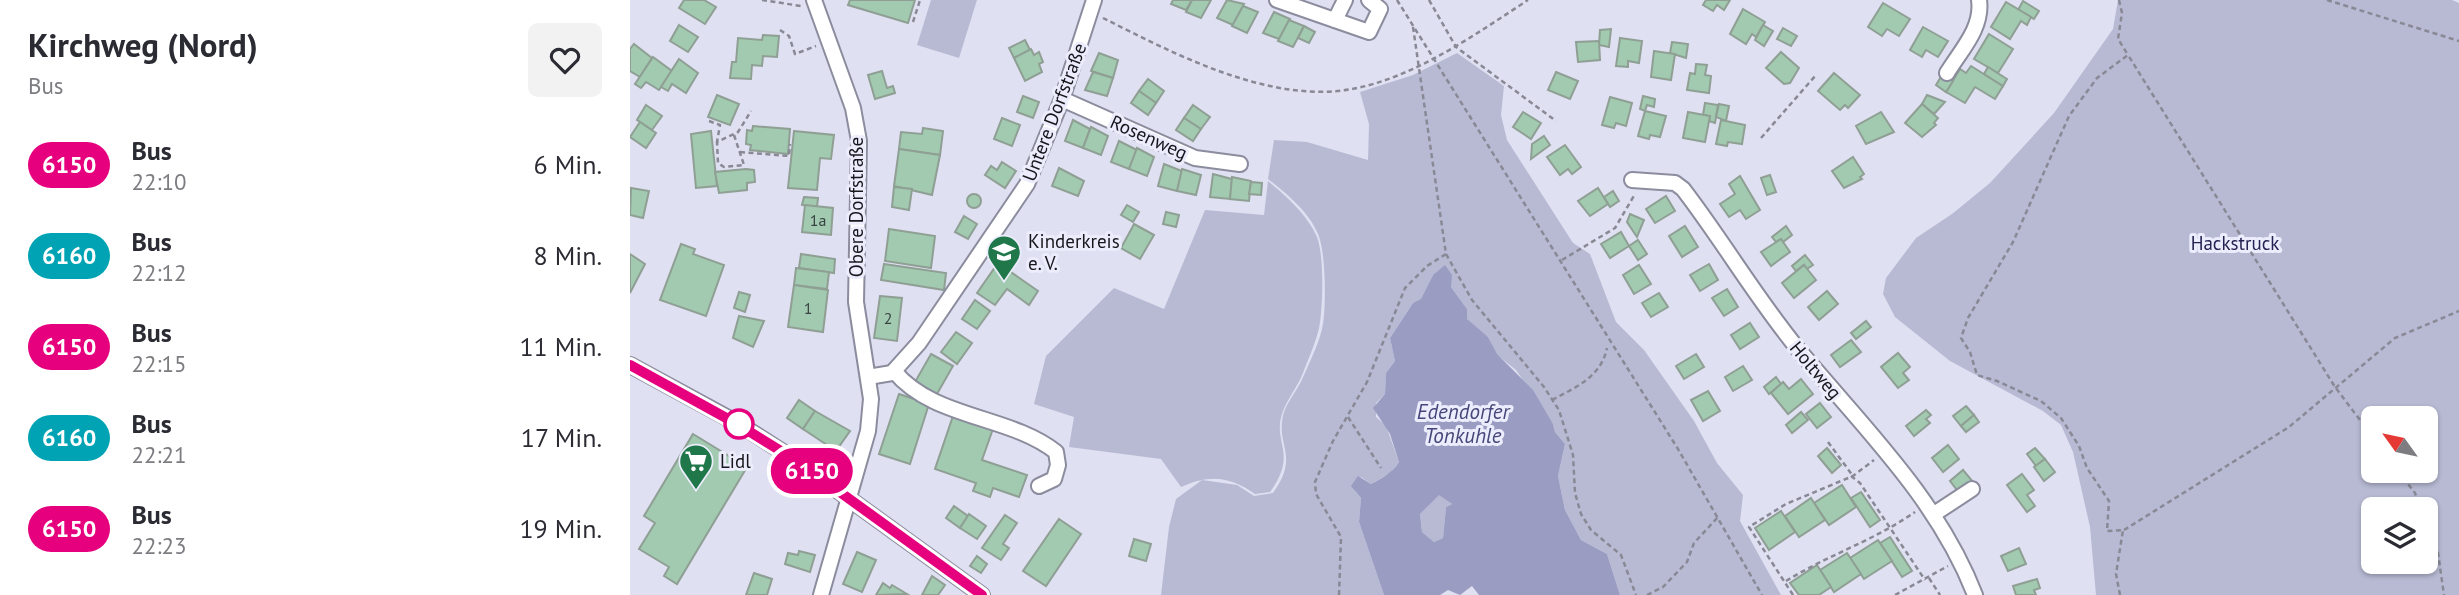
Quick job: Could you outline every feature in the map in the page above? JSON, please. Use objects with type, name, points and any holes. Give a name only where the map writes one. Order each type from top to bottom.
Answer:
[{"type":"street","points":[[1277,0],[1369,32],[1380,9],[1368,0]]},
{"type":"street","points":[[1335,20],[1345,0]]},
{"type":"street","points":[[1947,73],[1976,27],[1981,13],[1979,0]]},
{"type":"street","name":"Obere Dorfstraße","points":[[815,2],[853,108],[859,141],[856,302],[868,377]]},
{"type":"street","name":"Untere Dorfstraße","points":[[894,371],[940,314],[1019,197],[1040,158],[1092,6]]},
{"type":"street","name":"Rosenweg","points":[[1062,99],[1187,155],[1211,162],[1240,164]]},
{"type":"street","name":"Holtweg","points":[[1637,181],[1676,184],[1683,189],[1758,297],[1930,509],[1959,558],[1975,595]]},
{"type":"street","points":[[630,365],[739,425],[848,496],[982,595]]},
{"type":"street","points":[[821,595],[870,424],[868,377],[894,371],[908,388],[931,399],[1041,440],[1056,453],[1058,465],[1054,479],[1039,486]]},
{"type":"street","points":[[1930,509],[1972,489]]},
{"type":"path","points":[[762,0],[776,4],[815,2]]},
{"type":"path","points":[[913,22],[920,0]]},
{"type":"path","points":[[1397,0],[1562,260],[1718,517],[1762,595]]},
{"type":"path","points":[[1429,0],[1455,47],[1556,121]]},
{"type":"path","points":[[1092,6],[1205,66],[1245,81],[1304,89],[1352,89],[1435,58],[1528,0]]},
{"type":"path","points":[[2119,0],[2123,13],[2118,39],[2335,387],[2361,421]]},
{"type":"path","points":[[2327,0],[2459,41]]},
{"type":"path","points":[[1413,24],[1446,254],[1472,300],[1552,400],[1573,455],[1575,493],[1581,514],[1591,530],[1621,555],[1636,595]]},
{"type":"path","points":[[780,30],[789,36],[799,60]]},
{"type":"path","points":[[795,54],[829,41]]},
{"type":"path","points":[[2129,55],[2097,78],[2069,116],[2012,242],[1968,318],[1962,338],[1970,352],[1977,375],[2041,401],[2061,418],[2099,489],[2109,501],[2108,531],[2123,530],[2289,427],[2395,338],[2459,311]]},
{"type":"path","points":[[1760,138],[1816,75]]},
{"type":"path","points":[[717,142],[734,135],[751,111]]},
{"type":"path","points":[[709,121],[720,125],[717,142],[718,163],[724,167],[744,165],[734,135]]},
{"type":"path","points":[[740,152],[789,156],[790,144]]},
{"type":"path","points":[[1562,260],[1586,249],[1615,228],[1637,181]]},
{"type":"path","points":[[1339,595],[1341,537],[1316,494],[1315,482],[1333,442],[1367,382],[1405,288],[1427,266],[1446,254]]},
{"type":"path","points":[[1552,400],[1587,381],[1604,362],[1607,348]]},
{"type":"path","points":[[1348,417],[1381,468]]},
{"type":"path","points":[[1828,442],[1940,595]]},
{"type":"path","points":[[1793,595],[1749,527],[1786,504],[1852,476],[1885,452]]},
{"type":"path","points":[[1785,582],[1818,561],[1930,509]]},
{"type":"path","points":[[1647,595],[1663,587],[1687,562],[1694,542],[1718,517]]},
{"type":"path","points":[[2120,595],[2116,574],[2123,530]]},
{"type":"path","points":[[2438,553],[2444,595]]},
{"type":"path","points":[[1895,595],[1927,579],[1959,558]]},
{"type":"green space","points":[[931,0],[977,0],[959,58],[917,45]]},
{"type":"green space","name":"Hackstruck","points":[[2118,0],[2452,0],[2459,3],[2459,595],[2096,595],[2090,527],[2073,452],[2061,425],[2043,411],[1950,361],[1895,317],[1883,294],[1886,278],[1916,238],[1952,214],[1990,183],[2054,113],[2113,29]]},
{"type":"green space","points":[[1457,53],[1504,86],[1501,115],[1507,140],[1573,243],[1590,254],[1616,322],[1644,350],[1694,421],[1717,463],[1743,495],[1740,521],[1781,595],[1620,595],[1607,554],[1581,540],[1565,510],[1558,476],[1565,444],[1516,370],[1496,354],[1488,337],[1473,327],[1467,319],[1467,309],[1451,287],[1433,275],[1421,300],[1413,303],[1390,338],[1395,361],[1386,373],[1385,394],[1376,403],[1376,417],[1386,426],[1399,462],[1390,473],[1371,484],[1361,477],[1355,491],[1361,498],[1359,522],[1384,595],[1161,595],[1169,527],[1176,499],[1202,480],[1237,485],[1254,496],[1273,493],[1281,480],[1286,459],[1282,433],[1284,412],[1302,380],[1322,330],[1325,292],[1321,242],[1303,211],[1268,179],[1274,140],[1307,142],[1368,160],[1369,124],[1360,92],[1413,75]]},
{"type":"green space","points":[[1268,181],[1296,206],[1313,229],[1321,255],[1322,279],[1319,328],[1301,378],[1283,411],[1280,432],[1283,467],[1270,492],[1255,494],[1237,483],[1219,479],[1201,480],[1181,487],[1161,459],[1069,447],[1074,417],[1034,404],[1046,356],[1114,288],[1164,309],[1205,210],[1264,215]]},
{"type":"green space","points":[[1439,494],[1452,504],[1446,507],[1443,538],[1434,542],[1422,532],[1420,514]]},
{"type":"water","name":"Edendorfer Tonkuhle","points":[[1445,265],[1452,275],[1451,287],[1467,309],[1467,319],[1488,337],[1497,354],[1533,390],[1555,432],[1565,444],[1558,476],[1565,510],[1581,540],[1607,554],[1620,595],[1479,595],[1472,586],[1460,595],[1448,590],[1440,595],[1384,595],[1359,522],[1361,498],[1351,486],[1358,476],[1371,484],[1390,472],[1399,462],[1390,434],[1373,408],[1385,394],[1386,373],[1395,361],[1390,338],[1413,303],[1421,299],[1433,275]],"holes":[[[1439,495],[1452,504],[1446,507],[1443,538],[1434,542],[1422,532],[1420,514]]]},
{"type":"building","points":[[684,0],[704,0],[716,7],[705,24],[679,8]]},
{"type":"building","points":[[850,0],[915,0],[908,23],[848,5]]},
{"type":"building","points":[[1173,0],[1192,0],[1186,10],[1171,4]]},
{"type":"building","points":[[1192,0],[1211,0],[1201,18],[1186,12]]},
{"type":"building","points":[[1227,0],[1244,4],[1233,25],[1217,18]]},
{"type":"building","points":[[1706,0],[1730,0],[1724,10],[1717,5],[1713,11],[1703,5]]},
{"type":"building","points":[[2023,1],[2039,11],[2034,19],[2018,10]]},
{"type":"building","points":[[2006,2],[2031,17],[2027,25],[2021,21],[2010,39],[1991,27]]},
{"type":"building","points":[[1883,3],[1910,19],[1899,36],[1887,29],[1882,36],[1868,27]]},
{"type":"building","points":[[1243,6],[1258,12],[1247,33],[1232,26]]},
{"type":"building","points":[[1743,9],[1765,22],[1756,37],[1752,34],[1746,44],[1730,34]]},
{"type":"building","points":[[1274,12],[1290,19],[1279,39],[1263,33]]},
{"type":"building","points":[[1289,20],[1304,26],[1293,47],[1278,41]]},
{"type":"building","points":[[679,25],[698,37],[688,52],[670,41]]},
{"type":"building","points":[[1763,25],[1773,31],[1764,46],[1755,40]]},
{"type":"building","points":[[1304,26],[1315,32],[1309,43],[1298,38]]},
{"type":"building","points":[[1923,27],[1948,41],[1938,57],[1926,50],[1922,57],[1910,50]]},
{"type":"building","points":[[1783,28],[1797,36],[1791,46],[1777,39]]},
{"type":"building","points":[[1611,29],[1609,47],[1599,45],[1600,30]]},
{"type":"building","points":[[1989,34],[2013,49],[1998,73],[1974,59]]},
{"type":"building","points":[[763,35],[779,36],[777,57],[763,56],[762,66],[752,65],[751,79],[730,78],[732,62],[736,62],[738,38],[762,40]]},
{"type":"building","points":[[1620,38],[1642,41],[1639,63],[1628,61],[1628,67],[1616,66]]},
{"type":"building","points":[[1025,40],[1030,50],[1014,58],[1009,48]]},
{"type":"building","points":[[1599,41],[1600,60],[1578,62],[1576,42]]},
{"type":"building","points":[[1672,42],[1688,44],[1686,58],[1670,53]]},
{"type":"building","points":[[634,44],[652,58],[640,77],[630,71],[630,49]]},
{"type":"building","points":[[1031,49],[1034,55],[1039,52],[1043,62],[1039,64],[1042,72],[1025,81],[1014,58]]},
{"type":"building","points":[[1654,51],[1675,54],[1671,80],[1651,77]]},
{"type":"building","points":[[1781,52],[1799,68],[1790,83],[1784,84],[1766,68]]},
{"type":"building","points":[[1099,53],[1118,60],[1113,78],[1091,71]]},
{"type":"building","points":[[653,57],[672,71],[659,90],[646,82],[641,88],[635,84]]},
{"type":"building","points":[[679,59],[698,73],[686,93],[672,84],[668,91],[661,87]]},
{"type":"building","points":[[1696,64],[1707,65],[1705,75],[1711,76],[1709,93],[1687,90],[1690,73],[1695,74]]},
{"type":"building","points":[[1971,66],[2003,86],[1995,99],[1975,87],[1965,103],[1946,92],[1960,69],[1966,73]]},
{"type":"building","points":[[1988,67],[2007,79],[2003,86],[1984,74]]},
{"type":"building","points":[[882,71],[887,88],[893,86],[895,93],[875,99],[868,75]]},
{"type":"building","points":[[1093,72],[1113,78],[1107,96],[1085,90]]},
{"type":"building","points":[[1556,72],[1578,81],[1570,99],[1548,90]]},
{"type":"building","points":[[1834,73],[1860,95],[1848,108],[1845,105],[1840,110],[1818,91]]},
{"type":"building","points":[[1942,75],[1953,81],[1946,92],[1936,85]]},
{"type":"building","points":[[1148,79],[1164,91],[1156,103],[1139,91]]},
{"type":"building","points":[[1139,91],[1156,103],[1148,115],[1131,103]]},
{"type":"building","points":[[717,95],[739,104],[730,125],[708,117]]},
{"type":"building","points":[[1927,95],[1945,102],[1934,114],[1922,104]]},
{"type":"building","points":[[1023,96],[1039,102],[1033,118],[1017,112]]},
{"type":"building","points":[[1643,96],[1655,99],[1654,107],[1647,105],[1645,111],[1640,109]]},
{"type":"building","points":[[1610,97],[1632,103],[1626,126],[1616,123],[1614,128],[1602,125]]},
{"type":"building","points":[[1705,103],[1718,105],[1715,123],[1709,121],[1710,116],[1703,115]]},
{"type":"building","points":[[1719,104],[1729,106],[1726,121],[1716,117]]},
{"type":"building","points":[[1922,104],[1938,118],[1934,123],[1936,125],[1922,137],[1905,123]]},
{"type":"building","points":[[646,105],[662,116],[652,130],[637,120]]},
{"type":"building","points":[[1193,105],[1210,117],[1201,129],[1184,118]]},
{"type":"building","points":[[1645,111],[1666,116],[1660,137],[1650,135],[1649,139],[1638,136]]},
{"type":"building","points":[[1523,112],[1541,123],[1531,139],[1513,127]]},
{"type":"building","points":[[1688,112],[1710,116],[1705,142],[1683,138]]},
{"type":"building","points":[[1881,112],[1894,132],[1866,144],[1856,126]]},
{"type":"building","points":[[1002,118],[1020,125],[1012,146],[994,139]]},
{"type":"building","points":[[1184,118],[1201,129],[1193,141],[1176,130]]},
{"type":"building","points":[[1073,120],[1090,129],[1083,148],[1065,141]]},
{"type":"building","points":[[1721,120],[1745,125],[1742,144],[1716,144]]},
{"type":"building","points":[[640,122],[656,133],[646,148],[630,137]]},
{"type":"building","points":[[753,126],[790,129],[788,154],[750,150],[751,145],[746,144],[747,130],[752,131]]},
{"type":"building","points":[[1091,127],[1108,136],[1101,155],[1083,148]]},
{"type":"building","points":[[923,128],[943,131],[940,155],[899,149],[901,132],[922,134]]},
{"type":"building","points":[[711,131],[717,186],[696,188],[691,134]]},
{"type":"building","points":[[794,131],[834,135],[831,159],[820,158],[817,190],[788,188]]},
{"type":"building","points":[[1544,136],[1550,145],[1531,159],[1532,144]]},
{"type":"building","points":[[1119,141],[1137,150],[1129,169],[1111,162]]},
{"type":"building","points":[[1565,145],[1581,167],[1572,174],[1568,169],[1560,175],[1547,157]]},
{"type":"building","points":[[1137,148],[1154,157],[1147,176],[1129,169]]},
{"type":"building","points":[[899,149],[940,155],[932,195],[894,186]]},
{"type":"building","points":[[1853,157],[1864,174],[1860,177],[1862,179],[1844,188],[1832,171]]},
{"type":"building","points":[[1002,162],[1016,171],[1005,188],[985,175],[991,166],[997,170]]},
{"type":"building","points":[[1164,164],[1182,171],[1177,191],[1158,186]]},
{"type":"building","points":[[1059,168],[1084,181],[1078,196],[1052,186]]},
{"type":"building","points":[[1182,169],[1201,175],[1196,195],[1177,191]]},
{"type":"building","points":[[754,170],[755,182],[747,183],[747,190],[719,193],[715,172]]},
{"type":"building","points":[[1213,174],[1232,179],[1230,199],[1210,197]]},
{"type":"building","points":[[1770,175],[1776,192],[1767,195],[1761,178]]},
{"type":"building","points":[[1740,176],[1760,210],[1746,219],[1740,210],[1729,217],[1720,204],[1735,194],[1729,184]]},
{"type":"building","points":[[1232,177],[1251,181],[1249,201],[1230,199]]},
{"type":"building","points":[[1251,182],[1262,183],[1261,195],[1249,194]]},
{"type":"building","points":[[894,187],[912,189],[909,210],[892,207]]},
{"type":"building","points":[[631,188],[649,191],[643,218],[630,215]]},
{"type":"building","points":[[1598,188],[1608,204],[1590,216],[1578,201]]},
{"type":"building","points":[[1613,191],[1619,201],[1610,207],[1604,197]]},
{"type":"building","points":[[974,194],[979,196],[979,206],[974,208],[969,206],[967,201],[969,196]]},
{"type":"building","points":[[1666,196],[1675,211],[1655,223],[1646,209]]},
{"type":"building","points":[[804,197],[818,198],[817,207],[802,205]]},
{"type":"building","points":[[805,205],[833,208],[831,235],[802,232]]},
{"type":"building","points":[[1127,205],[1139,212],[1133,222],[1121,215]]},
{"type":"building","points":[[1166,212],[1179,215],[1176,227],[1163,224]]},
{"type":"building","points":[[1630,214],[1644,220],[1637,237],[1627,222]]},
{"type":"building","points":[[964,216],[977,224],[968,239],[955,232]]},
{"type":"building","points":[[1134,224],[1154,235],[1140,259],[1121,248]]},
{"type":"building","points":[[1685,226],[1698,247],[1682,257],[1669,236]]},
{"type":"building","points":[[1786,226],[1792,235],[1783,242],[1781,239],[1776,242],[1772,237]]},
{"type":"building","points":[[889,229],[935,236],[931,268],[885,261]]},
{"type":"building","points":[[1621,232],[1629,246],[1610,258],[1601,244]]},
{"type":"building","points":[[1781,239],[1790,252],[1771,266],[1761,252]]},
{"type":"building","points":[[1638,240],[1647,254],[1638,260],[1629,246]]},
{"type":"building","points":[[681,244],[695,249],[693,254],[724,265],[706,316],[660,300]]},
{"type":"building","points":[[630,254],[645,264],[630,293]]},
{"type":"building","points":[[801,254],[835,259],[834,273],[799,268]]},
{"type":"building","points":[[1805,255],[1813,265],[1807,269],[1804,265],[1796,271],[1792,266]]},
{"type":"building","name":"Kinderkreis e. V.","points":[[998,263],[1038,291],[1029,305],[1007,289],[995,305],[977,293]]},
{"type":"building","points":[[884,264],[946,273],[944,290],[881,280]]},
{"type":"building","points":[[1709,264],[1718,280],[1700,291],[1690,275]]},
{"type":"building","points":[[1639,265],[1651,284],[1634,294],[1623,275]]},
{"type":"building","points":[[1804,265],[1816,280],[1794,298],[1782,283]]},
{"type":"building","points":[[796,268],[829,272],[827,289],[794,285]]},
{"type":"building","points":[[794,285],[828,290],[823,332],[788,327]]},
{"type":"building","points":[[1727,289],[1738,307],[1724,316],[1712,298]]},
{"type":"building","points":[[1827,291],[1838,304],[1819,320],[1808,307]]},
{"type":"building","points":[[739,292],[750,295],[745,312],[734,308]]},
{"type":"building","points":[[1659,293],[1668,307],[1651,317],[1642,303]]},
{"type":"building","points":[[880,296],[902,298],[897,341],[874,338]]},
{"type":"building","points":[[975,300],[990,311],[977,329],[962,319]]},
{"type":"building","points":[[739,316],[764,321],[753,347],[733,338]]},
{"type":"building","points":[[1866,321],[1871,327],[1856,339],[1851,333]]},
{"type":"building","points":[[1750,323],[1759,337],[1740,349],[1731,335]]},
{"type":"building","points":[[956,332],[972,343],[957,364],[941,352]]},
{"type":"building","points":[[1851,340],[1861,352],[1840,367],[1831,355]]},
{"type":"building","points":[[1898,353],[1910,367],[1903,373],[1909,380],[1898,388],[1881,367]]},
{"type":"building","points":[[931,354],[953,366],[937,394],[915,382]]},
{"type":"building","points":[[1696,354],[1704,367],[1684,379],[1676,366]]},
{"type":"building","points":[[1743,366],[1752,380],[1733,391],[1725,377]]},
{"type":"building","points":[[1776,377],[1781,384],[1769,394],[1764,387]]},
{"type":"building","points":[[1801,379],[1813,394],[1788,414],[1771,393],[1783,382],[1789,389]]},
{"type":"building","points":[[1708,391],[1720,411],[1703,421],[1691,400]]},
{"type":"building","points":[[899,394],[929,404],[910,464],[879,454]]},
{"type":"building","points":[[799,400],[815,411],[803,429],[787,418]]},
{"type":"building","points":[[1820,403],[1831,417],[1817,428],[1806,414]]},
{"type":"building","points":[[1966,406],[1974,415],[1961,426],[1953,416]]},
{"type":"building","points":[[1926,410],[1931,415],[1926,419],[1930,423],[1914,436],[1906,426]]},
{"type":"building","points":[[815,411],[850,431],[836,451],[803,429]]},
{"type":"building","points":[[1801,412],[1808,420],[1792,433],[1786,425]]},
{"type":"building","points":[[954,413],[994,426],[982,460],[1027,475],[1019,497],[993,488],[990,497],[973,491],[976,483],[935,469]]},
{"type":"building","points":[[1974,415],[1979,422],[1966,432],[1961,426]]},
{"type":"building","name":"Lidl","points":[[693,434],[747,467],[677,584],[664,576],[669,567],[639,549],[655,523],[644,516]]},
{"type":"building","points":[[1948,445],[1959,459],[1943,472],[1932,458]]},
{"type":"building","points":[[1827,448],[1841,465],[1832,473],[1818,456]]},
{"type":"building","points":[[2035,448],[2045,459],[2036,466],[2027,454]]},
{"type":"building","points":[[2045,459],[2055,472],[2044,481],[2034,467]]},
{"type":"building","points":[[1963,470],[1974,483],[1960,494],[1950,481]]},
{"type":"building","points":[[2022,474],[2034,490],[2027,495],[2035,506],[2027,512],[2007,485]]},
{"type":"building","points":[[1842,485],[1856,507],[1829,525],[1814,503]]},
{"type":"building","points":[[1861,492],[1880,520],[1870,527],[1851,498]]},
{"type":"building","points":[[1811,498],[1825,520],[1799,537],[1785,516]]},
{"type":"building","points":[[954,506],[968,516],[960,528],[946,518]]},
{"type":"building","points":[[1781,511],[1795,532],[1769,550],[1755,528]]},
{"type":"building","points":[[969,514],[986,526],[977,539],[960,528]]},
{"type":"building","points":[[1005,515],[1017,523],[1003,544],[1009,548],[1001,560],[982,548]]},
{"type":"building","points":[[1059,519],[1081,534],[1046,586],[1023,571]]},
{"type":"building","points":[[1890,537],[1912,571],[1902,577],[1880,543]]},
{"type":"building","points":[[1134,539],[1151,544],[1146,561],[1129,556]]},
{"type":"building","points":[[1878,540],[1892,561],[1864,579],[1850,558]]},
{"type":"building","points":[[2019,548],[2026,564],[2008,571],[2001,556]]},
{"type":"building","points":[[799,551],[815,555],[810,572],[785,564],[788,553],[798,555]]},
{"type":"building","points":[[857,552],[876,560],[862,592],[843,584]]},
{"type":"building","points":[[1847,553],[1861,574],[1834,592],[1820,570]]},
{"type":"building","points":[[977,556],[987,564],[981,573],[970,566]]},
{"type":"building","points":[[1817,565],[1831,587],[1819,595],[1799,595],[1790,583]]},
{"type":"building","points":[[754,573],[772,579],[767,595],[746,595]]},
{"type":"building","points":[[932,576],[945,585],[938,595],[922,595]]},
{"type":"building","points":[[2037,579],[2040,588],[2034,590],[2036,595],[2016,595],[2013,586]]},
{"type":"building","points":[[883,583],[890,588],[892,585],[907,594],[876,595]]},
{"type":"bus line","name":"6150","points":[[630,365],[739,425],[797,461],[982,595]]},
{"type":"place","name":"Kinderkreis e. V.","points":[[1004,282]]},
{"type":"place","name":"Lidl","points":[[696,491]]}]
